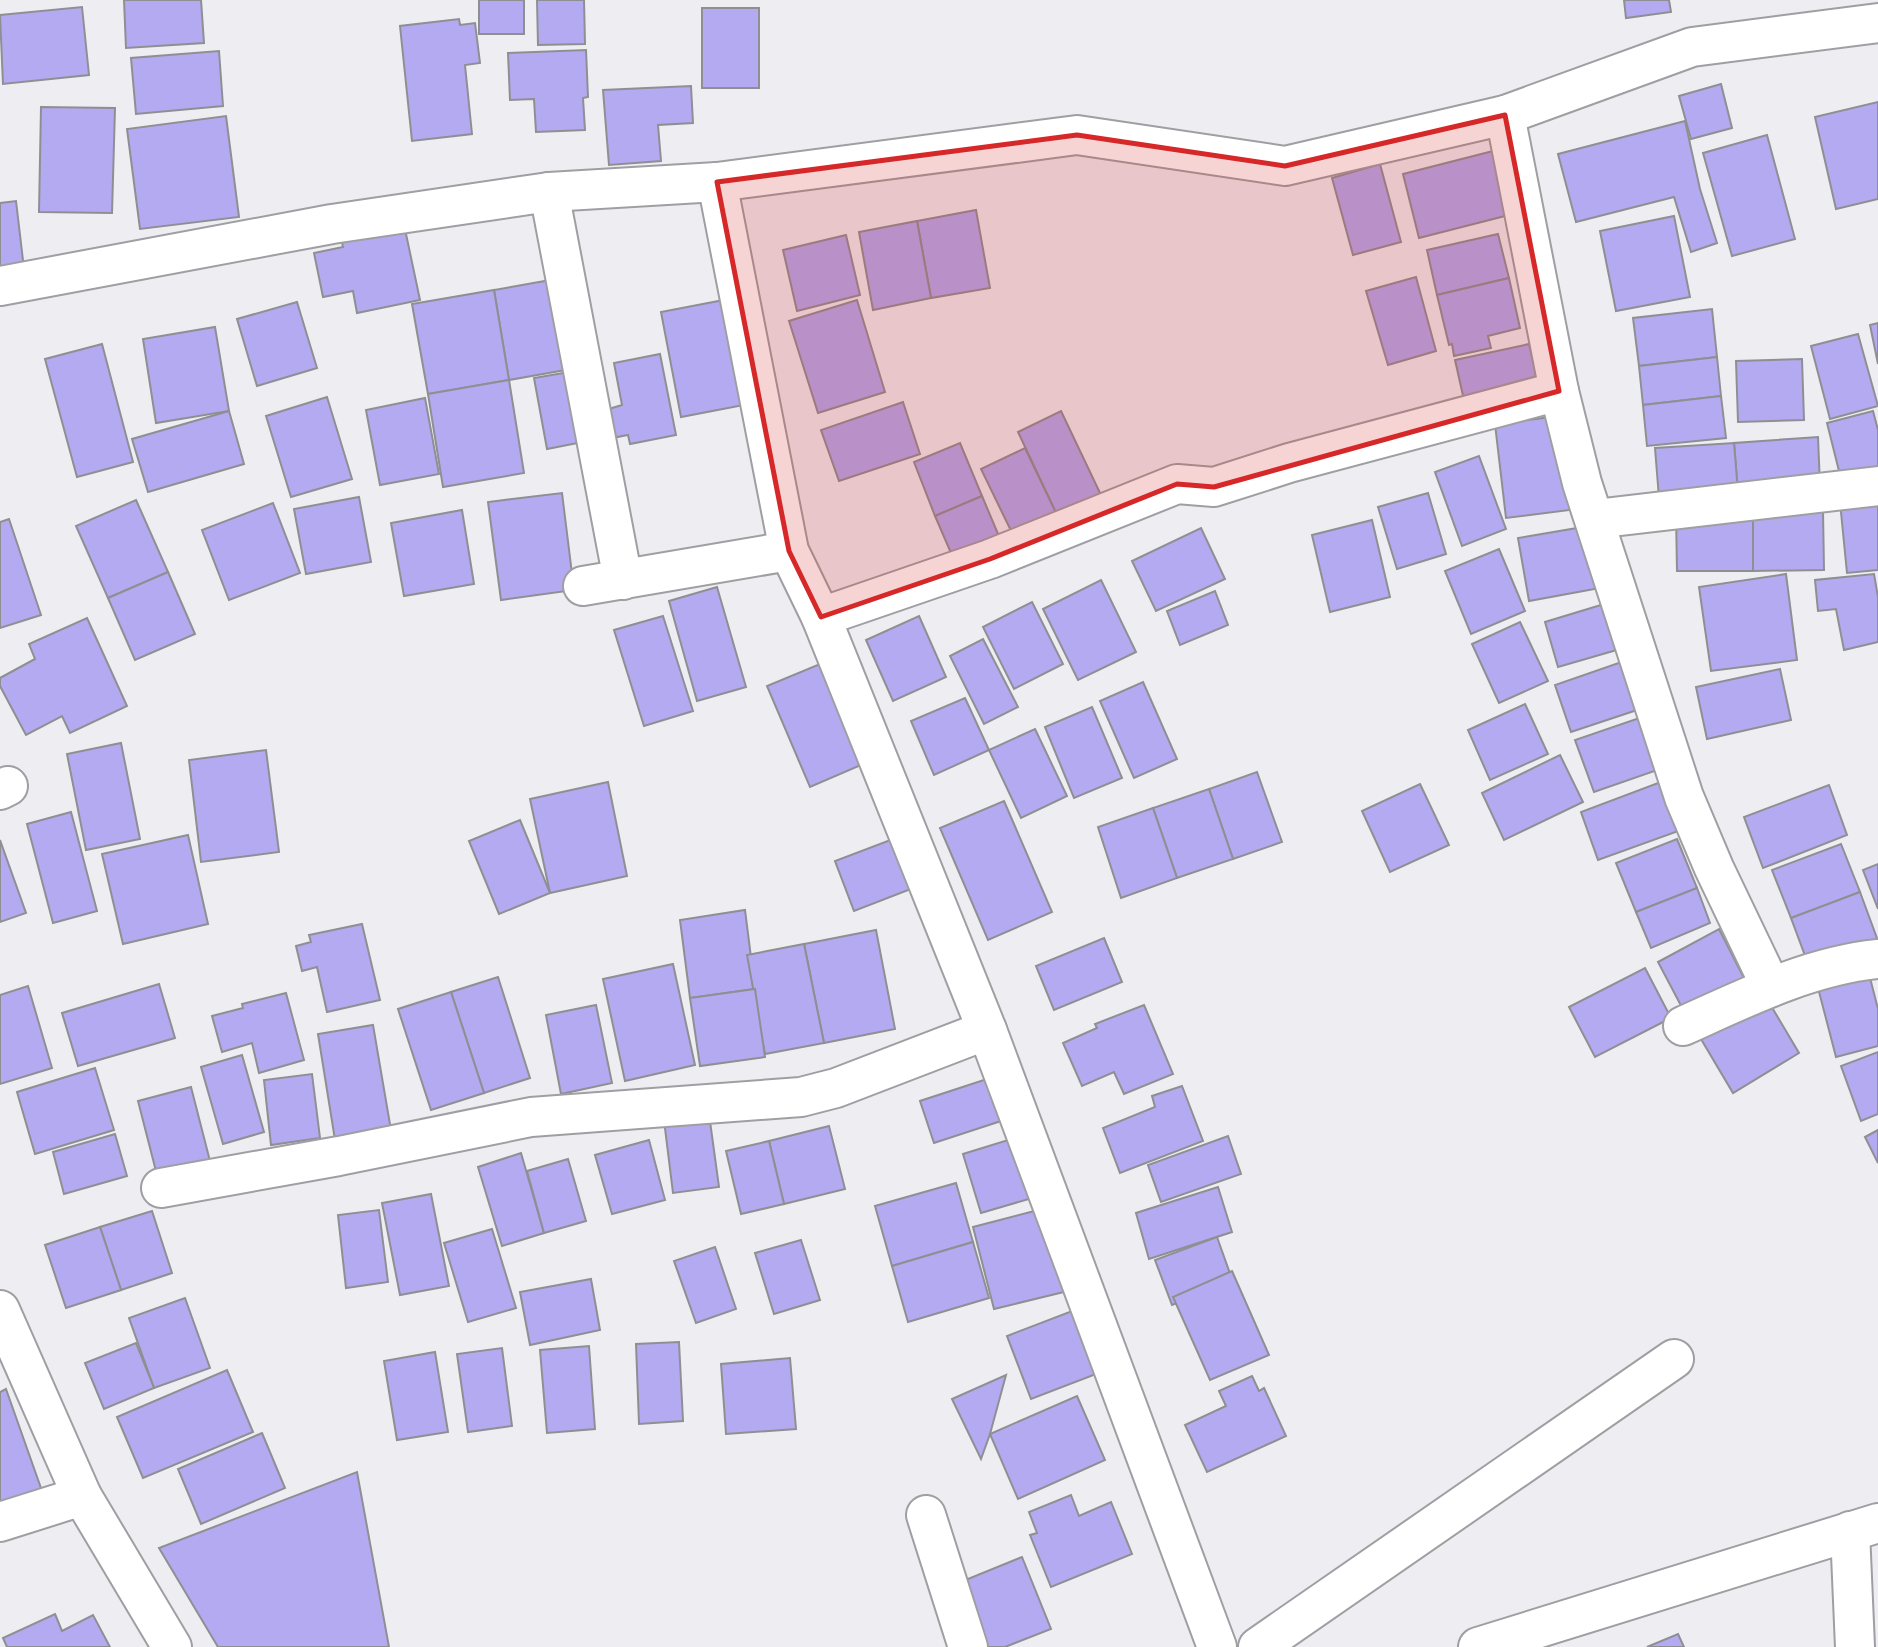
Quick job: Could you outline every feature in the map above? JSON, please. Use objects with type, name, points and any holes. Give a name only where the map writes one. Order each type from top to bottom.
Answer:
[{"type":"street","points":[[0,286],[332,224],[548,192],[717,182],[1077,135],[1285,166],[1506,114],[1692,47],[1878,23]]},
{"type":"street","points":[[1506,114],[1559,391],[1582,483],[1685,797],[1714,869],[1771,987]]},
{"type":"street","points":[[717,182],[789,551],[821,617],[988,1030],[1217,1647]]},
{"type":"street","points":[[548,192],[623,580]]},
{"type":"street","points":[[821,617],[990,559],[1177,484],[1214,488],[1289,463],[1559,391]]},
{"type":"street","points":[[1595,519],[1878,486]]},
{"type":"street","points":[[583,586],[789,551]]},
{"type":"street","points":[[1683,1026],[1771,987],[1848,962],[1878,959]]},
{"type":"street","points":[[161,1188],[339,1156],[531,1117],[801,1097],[836,1088],[988,1030]]},
{"type":"street","points":[[0,1310],[82,1496],[172,1647]]},
{"type":"street","points":[[1258,1647],[1674,1359]]},
{"type":"street","points":[[0,1522],[82,1496]]},
{"type":"street","points":[[926,1515],[968,1647]]},
{"type":"street","points":[[1478,1647],[1864,1527],[1855,1647]]},
{"type":"highlighted area","points":[[1505,115],[1559,391],[1214,487],[1177,484],[990,559],[821,617],[789,551],[717,182],[1077,135],[1285,166]]},
{"type":"building","points":[[124,0],[201,0],[204,43],[126,48]]},
{"type":"building","points":[[479,0],[524,0],[524,34],[479,34]]},
{"type":"building","points":[[537,0],[584,0],[585,44],[538,45]]},
{"type":"building","points":[[1624,0],[1669,0],[1671,12],[1626,18]]},
{"type":"building","points":[[82,7],[89,75],[3,84],[0,15]]},
{"type":"building","points":[[702,8],[759,8],[759,88],[702,88]]},
{"type":"building","points":[[459,19],[460,25],[475,23],[480,63],[465,65],[472,134],[412,141],[400,26]]},
{"type":"building","points":[[586,50],[588,97],[583,98],[585,130],[536,132],[534,99],[510,100],[508,53]]},
{"type":"building","points":[[219,51],[223,106],[136,114],[131,58]]},
{"type":"building","points":[[1721,84],[1732,128],[1691,139],[1679,96]]},
{"type":"building","points":[[691,86],[693,123],[658,125],[661,161],[609,165],[603,90]]},
{"type":"building","points":[[1878,102],[1878,199],[1836,209],[1815,117]]},
{"type":"building","points":[[41,107],[115,108],[112,213],[39,212]]},
{"type":"building","points":[[226,116],[239,217],[140,229],[127,129]]},
{"type":"building","points":[[1685,121],[1700,189],[1717,243],[1691,252],[1674,197],[1576,222],[1558,154]]},
{"type":"building","points":[[1767,135],[1795,239],[1732,256],[1703,153]]},
{"type":"building","points":[[1493,151],[1509,215],[1419,238],[1403,174]]},
{"type":"building","points":[[1380,164],[1401,242],[1353,255],[1332,178]]},
{"type":"building","points":[[16,201],[24,269],[0,272],[0,203]]},
{"type":"building","points":[[976,210],[990,288],[931,298],[917,221]]},
{"type":"building","points":[[402,215],[420,300],[357,313],[353,291],[323,297],[314,253],[343,247],[339,229]]},
{"type":"building","points":[[1674,216],[1690,297],[1616,311],[1600,231]]},
{"type":"building","points":[[917,221],[931,298],[873,310],[859,232]]},
{"type":"building","points":[[1498,234],[1509,278],[1437,295],[1427,250]]},
{"type":"building","points":[[846,235],[860,295],[797,311],[783,250]]},
{"type":"building","points":[[1416,277],[1436,351],[1388,365],[1366,291]]},
{"type":"building","points":[[562,278],[577,368],[509,380],[494,290]]},
{"type":"building","points":[[1509,278],[1520,328],[1488,336],[1491,348],[1454,356],[1437,295]]},
{"type":"building","points":[[494,290],[509,380],[428,394],[412,304]]},
{"type":"building","points":[[729,299],[749,404],[681,417],[661,312]]},
{"type":"building","points":[[857,300],[885,392],[818,413],[789,321]]},
{"type":"building","points":[[297,302],[317,368],[257,386],[237,319]]},
{"type":"building","points":[[1712,309],[1717,357],[1639,366],[1633,318]]},
{"type":"building","points":[[1878,323],[1878,364],[1870,325]]},
{"type":"building","points":[[215,327],[229,411],[156,423],[143,339]]},
{"type":"building","points":[[1858,334],[1878,406],[1830,419],[1811,346]]},
{"type":"building","points":[[102,344],[133,462],[77,477],[45,359]]},
{"type":"building","points":[[1529,344],[1540,392],[1466,409],[1455,360]]},
{"type":"building","points":[[660,354],[676,435],[630,444],[628,435],[607,439],[602,411],[622,405],[614,363]]},
{"type":"building","points":[[1717,357],[1721,396],[1643,405],[1639,366]]},
{"type":"building","points":[[1802,359],[1804,420],[1738,422],[1736,361]]},
{"type":"building","points":[[581,370],[593,440],[547,449],[534,378]]},
{"type":"building","points":[[509,380],[524,473],[443,487],[428,394]]},
{"type":"building","points":[[1721,396],[1726,438],[1647,446],[1643,405]]},
{"type":"building","points":[[327,397],[352,479],[291,497],[266,416]]},
{"type":"building","points":[[425,398],[439,474],[380,485],[366,410]]},
{"type":"building","points":[[903,402],[920,454],[839,481],[821,430]]},
{"type":"building","points":[[229,411],[244,464],[148,492],[132,439]]},
{"type":"building","points":[[1061,411],[1101,495],[1057,515],[1018,432]]},
{"type":"building","points":[[1873,411],[1878,430],[1878,478],[1843,487],[1827,423]]},
{"type":"building","points":[[1559,416],[1570,510],[1506,518],[1495,424]]},
{"type":"building","points":[[1818,437],[1820,486],[1738,492],[1734,443]]},
{"type":"building","points":[[960,443],[982,496],[935,516],[914,462]]},
{"type":"building","points":[[1734,443],[1738,492],[1659,498],[1655,448]]},
{"type":"building","points":[[1025,448],[1057,515],[1014,537],[981,469]]},
{"type":"building","points":[[1479,456],[1506,529],[1462,546],[1435,472]]},
{"type":"building","points":[[562,493],[574,590],[501,600],[488,502]]},
{"type":"building","points":[[1428,493],[1446,554],[1397,569],[1378,507]]},
{"type":"building","points":[[982,496],[1001,541],[954,560],[935,516]]},
{"type":"building","points":[[359,497],[371,562],[306,574],[294,509]]},
{"type":"building","points":[[1878,498],[1878,570],[1847,573],[1840,502]]},
{"type":"building","points":[[136,500],[168,572],[108,598],[76,526]]},
{"type":"building","points":[[273,503],[300,573],[229,600],[202,530]]},
{"type":"building","points":[[462,510],[474,584],[404,596],[391,523]]},
{"type":"building","points":[[1823,511],[1824,570],[1753,571],[1753,512]]},
{"type":"building","points":[[1753,512],[1753,571],[1677,571],[1676,513]]},
{"type":"building","points":[[9,519],[41,615],[0,628],[0,522]]},
{"type":"building","points":[[1372,520],[1390,597],[1330,612],[1312,535]]},
{"type":"building","points":[[1589,526],[1600,588],[1529,601],[1518,538]]},
{"type":"building","points":[[1201,528],[1225,579],[1156,611],[1132,561]]},
{"type":"building","points":[[1499,549],[1525,611],[1471,634],[1445,571]]},
{"type":"building","points":[[168,572],[195,634],[135,660],[108,598]]},
{"type":"building","points":[[1786,574],[1797,660],[1711,671],[1699,587]]},
{"type":"building","points":[[1874,574],[1878,597],[1878,642],[1844,650],[1836,609],[1818,611],[1815,580]]},
{"type":"building","points":[[1101,580],[1136,652],[1078,680],[1043,609]]},
{"type":"building","points":[[717,587],[746,687],[697,701],[669,601]]},
{"type":"building","points":[[1215,591],[1228,625],[1180,645],[1167,611]]},
{"type":"building","points":[[1614,601],[1627,647],[1558,667],[1545,622]]},
{"type":"building","points":[[1032,602],[1063,664],[1014,689],[983,627]]},
{"type":"building","points":[[663,616],[693,711],[644,726],[614,630]]},
{"type":"building","points":[[919,616],[946,677],[893,701],[866,640]]},
{"type":"building","points":[[87,618],[127,706],[70,733],[62,716],[26,735],[0,686],[0,678],[35,659],[29,644]]},
{"type":"building","points":[[1520,622],[1548,681],[1499,703],[1472,644]]},
{"type":"building","points":[[983,639],[1018,707],[984,724],[950,656]]},
{"type":"building","points":[[1633,658],[1649,706],[1571,732],[1555,685]]},
{"type":"building","points":[[820,664],[861,765],[810,787],[767,686]]},
{"type":"building","points":[[1780,669],[1791,720],[1707,739],[1696,687]]},
{"type":"building","points":[[1143,682],[1177,759],[1134,778],[1100,701]]},
{"type":"building","points":[[965,698],[989,750],[934,775],[911,721]]},
{"type":"building","points":[[1525,704],[1548,754],[1490,780],[1468,730]]},
{"type":"building","points":[[1092,707],[1122,778],[1074,798],[1045,727]]},
{"type":"building","points":[[1651,714],[1669,766],[1594,792],[1575,740]]},
{"type":"building","points":[[1035,729],[1067,796],[1021,818],[989,750]]},
{"type":"building","points":[[121,743],[140,839],[86,850],[67,754]]},
{"type":"building","points":[[266,750],[279,852],[201,862],[189,760]]},
{"type":"building","points":[[1560,755],[1583,802],[1504,840],[1482,793]]},
{"type":"building","points":[[1257,772],[1282,842],[1233,859],[1209,789]]},
{"type":"building","points":[[1666,780],[1684,829],[1598,860],[1581,812]]},
{"type":"building","points":[[608,782],[627,876],[550,893],[530,799]]},
{"type":"building","points":[[1420,784],[1449,845],[1390,872],[1362,811]]},
{"type":"building","points":[[1829,785],[1847,835],[1763,868],[1744,817]]},
{"type":"building","points":[[1209,789],[1233,859],[1177,878],[1153,808]]},
{"type":"building","points":[[1004,801],[1052,912],[988,940],[940,828]]},
{"type":"building","points":[[1153,808],[1177,878],[1121,898],[1098,827]]},
{"type":"building","points":[[71,812],[97,911],[53,923],[27,824]]},
{"type":"building","points":[[520,820],[550,893],[499,914],[469,841]]},
{"type":"building","points":[[188,835],[208,924],[123,944],[102,854]]},
{"type":"building","points":[[893,839],[911,889],[854,911],[835,861]]},
{"type":"building","points":[[1677,839],[1697,888],[1636,912],[1616,863]]},
{"type":"building","points":[[0,840],[26,913],[0,922]]},
{"type":"building","points":[[1841,844],[1860,892],[1791,918],[1772,870]]},
{"type":"building","points":[[1878,864],[1878,909],[1863,870]]},
{"type":"building","points":[[1697,888],[1710,923],[1651,948],[1636,912]]},
{"type":"building","points":[[1860,892],[1878,941],[1810,969],[1791,918]]},
{"type":"building","points":[[745,910],[755,989],[690,998],[680,920]]},
{"type":"building","points":[[362,924],[380,1000],[327,1012],[317,967],[302,971],[296,946],[311,942],[309,935]]},
{"type":"building","points":[[1719,929],[1748,986],[1687,1017],[1658,962]]},
{"type":"building","points":[[876,930],[895,1029],[824,1043],[804,944]]},
{"type":"building","points":[[1104,938],[1122,982],[1054,1010],[1036,966]]},
{"type":"building","points":[[804,944],[824,1043],[765,1054],[747,955]]},
{"type":"building","points":[[673,964],[695,1065],[625,1081],[603,979]]},
{"type":"building","points":[[1645,968],[1671,1018],[1595,1057],[1569,1007]]},
{"type":"building","points":[[1868,970],[1878,1009],[1878,1046],[1836,1057],[1817,984]]},
{"type":"building","points":[[498,977],[530,1078],[484,1093],[451,992]]},
{"type":"building","points":[[159,984],[175,1038],[78,1066],[62,1013]]},
{"type":"building","points":[[28,986],[52,1068],[0,1084],[0,995]]},
{"type":"building","points":[[755,989],[765,1057],[700,1066],[690,998]]},
{"type":"building","points":[[451,992],[484,1093],[431,1110],[398,1009]]},
{"type":"building","points":[[286,993],[304,1060],[259,1073],[252,1043],[222,1052],[212,1016],[243,1008],[242,1004]]},
{"type":"building","points":[[1767,999],[1799,1053],[1733,1093],[1701,1039]]},
{"type":"building","points":[[596,1005],[612,1083],[561,1094],[546,1015]]},
{"type":"building","points":[[1144,1005],[1173,1074],[1124,1094],[1114,1072],[1082,1086],[1063,1043],[1097,1028],[1095,1024]]},
{"type":"building","points":[[373,1025],[392,1136],[336,1146],[318,1034]]},
{"type":"building","points":[[1878,1052],[1878,1114],[1861,1121],[1841,1066]]},
{"type":"building","points":[[242,1055],[264,1132],[223,1144],[201,1067]]},
{"type":"building","points":[[95,1068],[114,1130],[35,1154],[17,1092]]},
{"type":"building","points":[[312,1074],[320,1138],[271,1145],[264,1080]]},
{"type":"building","points":[[990,1078],[1004,1120],[934,1143],[920,1101]]},
{"type":"building","points":[[1182,1086],[1203,1141],[1120,1173],[1103,1128],[1155,1107],[1152,1096]]},
{"type":"building","points":[[191,1087],[211,1165],[158,1179],[138,1101]]},
{"type":"building","points":[[709,1114],[719,1187],[673,1193],[664,1120]]},
{"type":"building","points":[[829,1126],[845,1189],[784,1204],[769,1141]]},
{"type":"building","points":[[1878,1130],[1878,1163],[1865,1137]]},
{"type":"building","points":[[115,1134],[127,1176],[64,1194],[53,1152]]},
{"type":"building","points":[[1021,1136],[1039,1196],[981,1213],[963,1154]]},
{"type":"building","points":[[1228,1136],[1241,1174],[1161,1202],[1148,1165]]},
{"type":"building","points":[[649,1140],[665,1200],[612,1214],[595,1155]]},
{"type":"building","points":[[769,1141],[784,1204],[741,1214],[726,1151]]},
{"type":"building","points":[[521,1153],[544,1233],[502,1246],[478,1167]]},
{"type":"building","points":[[568,1159],[586,1221],[544,1233],[527,1171]]},
{"type":"building","points":[[956,1183],[973,1242],[892,1266],[875,1206]]},
{"type":"building","points":[[1218,1187],[1232,1232],[1149,1259],[1136,1213]]},
{"type":"building","points":[[431,1194],[449,1286],[400,1295],[382,1203]]},
{"type":"building","points":[[1046,1208],[1068,1291],[994,1309],[973,1227]]},
{"type":"building","points":[[379,1210],[388,1282],[346,1288],[338,1215]]},
{"type":"building","points":[[152,1211],[172,1273],[121,1290],[100,1227]]},
{"type":"building","points":[[100,1227],[121,1290],[66,1308],[45,1245]]},
{"type":"building","points":[[492,1229],[516,1308],[468,1322],[444,1243]]},
{"type":"building","points":[[1217,1237],[1233,1282],[1172,1305],[1155,1260]]},
{"type":"building","points":[[801,1240],[820,1300],[774,1314],[755,1253]]},
{"type":"building","points":[[973,1242],[989,1298],[908,1322],[892,1266]]},
{"type":"building","points":[[715,1247],[736,1309],[696,1323],[674,1261]]},
{"type":"building","points":[[1232,1271],[1269,1355],[1210,1380],[1173,1297]]},
{"type":"building","points":[[591,1279],[600,1330],[530,1345],[520,1292]]},
{"type":"building","points":[[185,1298],[210,1368],[154,1388],[129,1318]]},
{"type":"building","points":[[1080,1308],[1104,1371],[1031,1399],[1007,1336]]},
{"type":"building","points":[[679,1342],[683,1421],[639,1424],[636,1344]]},
{"type":"building","points":[[136,1343],[154,1388],[104,1409],[85,1363]]},
{"type":"building","points":[[589,1346],[595,1429],[547,1433],[540,1350]]},
{"type":"building","points":[[502,1348],[512,1426],[468,1432],[457,1354]]},
{"type":"building","points":[[435,1352],[448,1432],[397,1440],[384,1361]]},
{"type":"building","points":[[790,1358],[796,1429],[726,1434],[721,1364]]},
{"type":"building","points":[[227,1370],[253,1432],[143,1478],[117,1417]]},
{"type":"building","points":[[1006,1375],[990,1434],[981,1459],[952,1399]]},
{"type":"building","points":[[1252,1376],[1259,1391],[1264,1388],[1286,1436],[1207,1472],[1185,1425],[1226,1406],[1219,1391]]},
{"type":"building","points":[[6,1389],[42,1491],[0,1507],[0,1392]]},
{"type":"building","points":[[1077,1396],[1105,1460],[1018,1499],[990,1434]]},
{"type":"building","points":[[262,1433],[285,1488],[201,1524],[178,1469]]},
{"type":"building","points":[[357,1472],[389,1647],[218,1647],[159,1548]]},
{"type":"building","points":[[1071,1495],[1079,1516],[1111,1502],[1132,1554],[1051,1587],[1030,1535],[1037,1533],[1029,1512]]},
{"type":"building","points":[[1022,1557],[1051,1629],[1005,1647],[983,1647],[958,1583]]},
{"type":"building","points":[[55,1614],[62,1631],[93,1615],[110,1647],[7,1647],[3,1638]]},
{"type":"building","points":[[1678,1634],[1684,1647],[1647,1647]]}]
